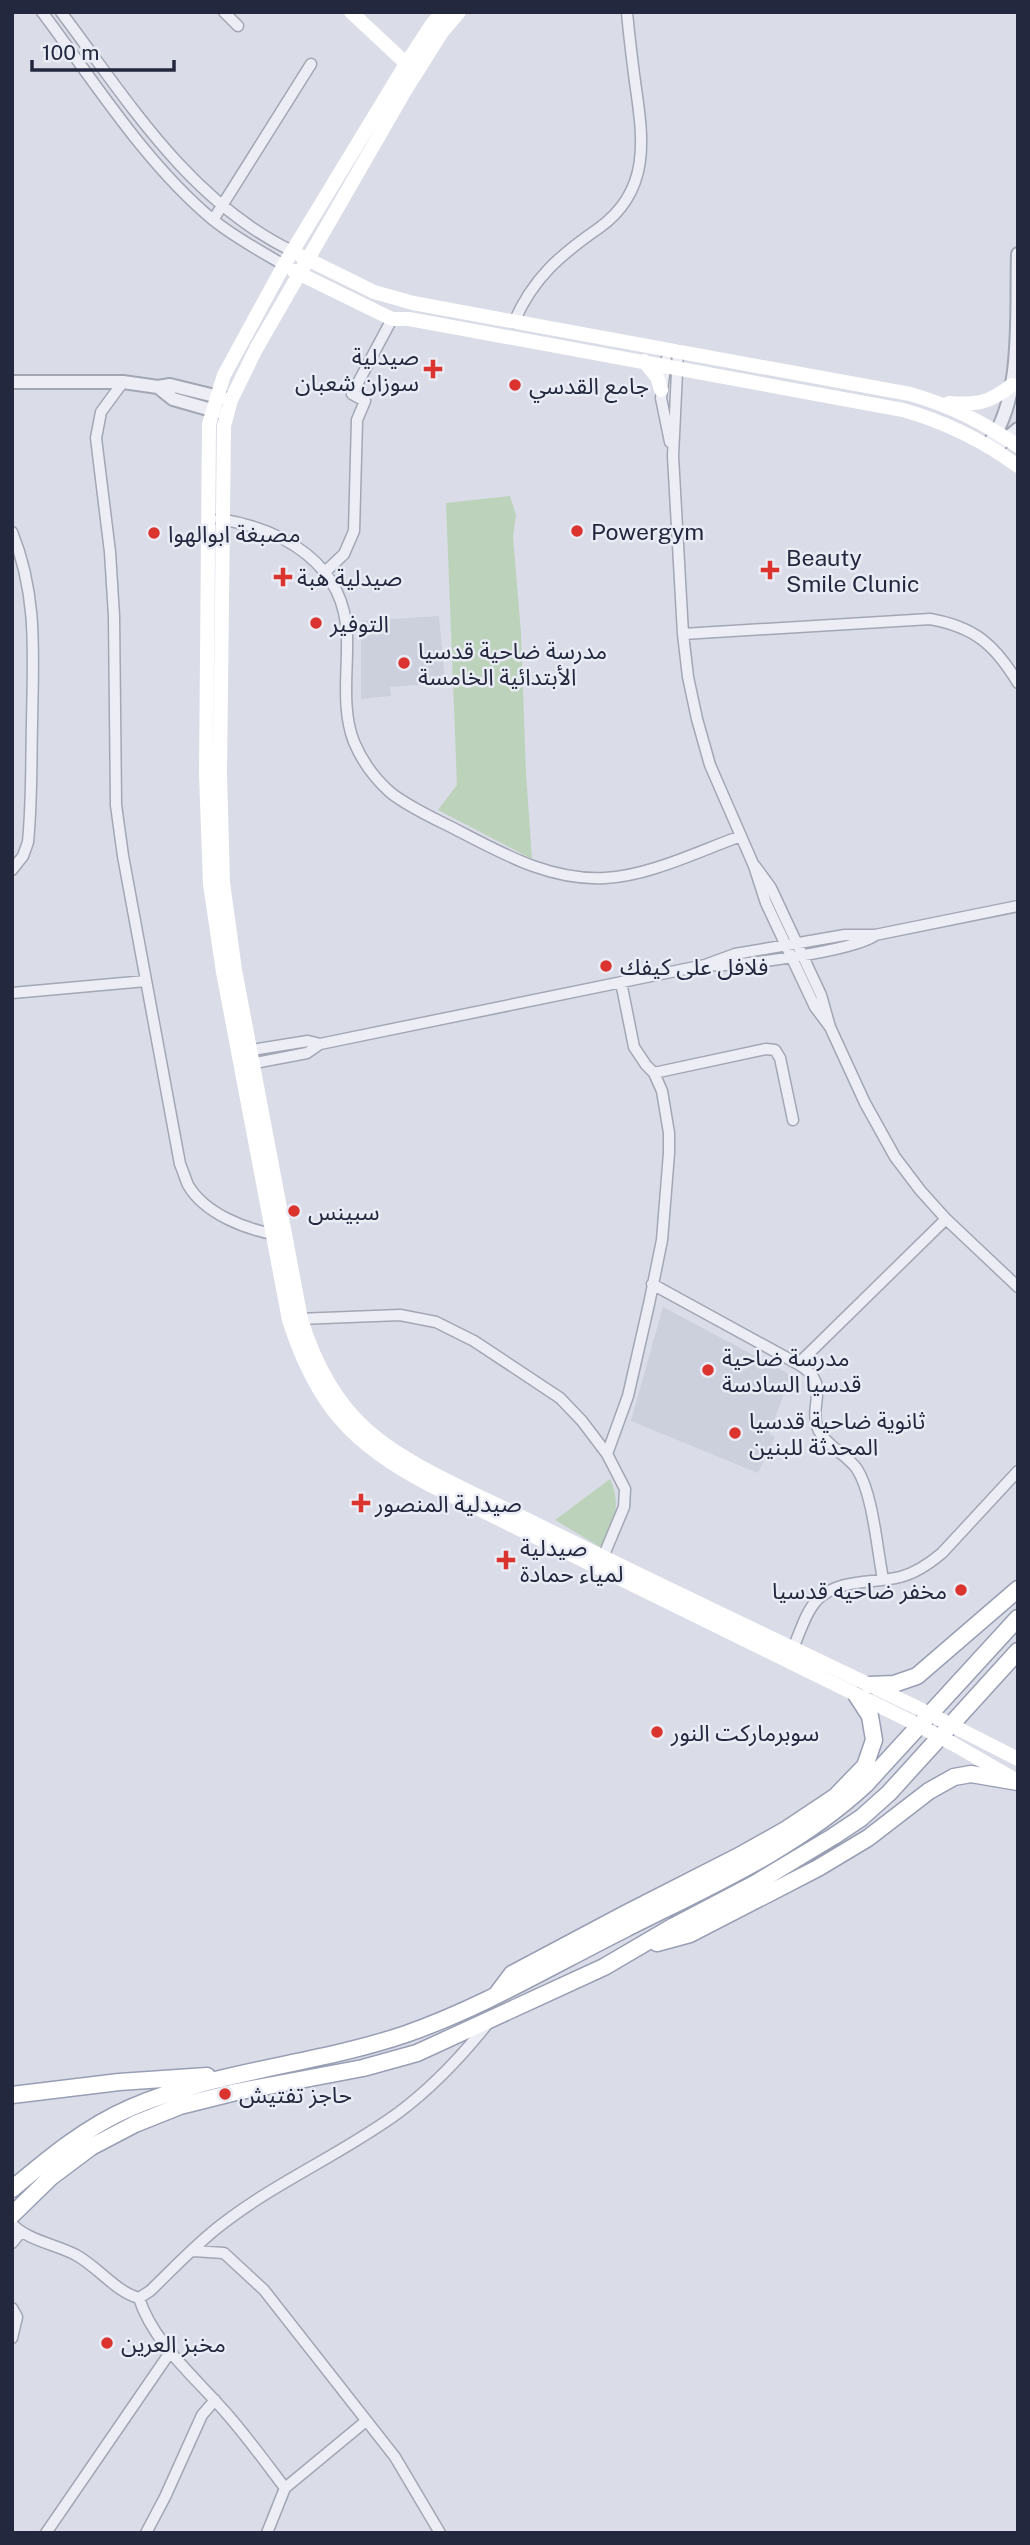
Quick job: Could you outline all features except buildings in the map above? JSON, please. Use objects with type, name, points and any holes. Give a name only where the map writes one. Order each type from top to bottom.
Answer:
[{"type":"main road","points":[[351,12],[411,68]]},
{"type":"main road","points":[[216,519],[208,438],[213,404],[234,354],[292,251],[368,139],[411,68],[432,24],[443,12]]},
{"type":"main road","points":[[411,68],[459,12]]},
{"type":"main road","points":[[368,139],[309,260],[256,349],[229,407],[222,439],[216,519],[207,840],[216,928],[245,1058],[302,1356],[318,1390],[345,1426],[376,1453],[863,1690],[916,1707],[1018,1759]]},
{"type":"main road","points":[[292,251],[356,284],[394,298],[883,388],[937,402],[1010,437]]},
{"type":"main road","points":[[284,265],[392,319],[409,319],[533,341],[903,410],[951,426],[991,447],[1018,466]]},
{"type":"main road","points":[[533,341],[535,326]]},
{"type":"main road","points":[[644,361],[653,371],[661,390]]},
{"type":"main road","points":[[937,402],[976,404],[988,401],[1015,386]]},
{"type":"main road","points":[[600,1563],[793,1648],[909,1721],[1018,1782]]},
{"type":"main road","points":[[863,1690],[906,1681],[928,1670],[1018,1590]]},
{"type":"main road","points":[[12,2189],[83,2133],[129,2108],[234,2074],[359,2049],[407,2034],[494,1997],[627,1928],[693,1898],[792,1842],[841,1807],[1018,1618]]},
{"type":"main road","points":[[16,2210],[51,2177],[91,2147],[135,2124],[180,2106],[236,2092],[363,2068],[417,2053],[577,1980],[786,1866],[861,1818],[889,1793],[1018,1651]]},
{"type":"main road","points":[[494,1997],[512,1975],[625,1913],[739,1856],[787,1829],[835,1797],[865,1766],[873,1740],[863,1690]]},
{"type":"main road","points":[[641,1946],[690,1934],[818,1868],[868,1838],[929,1791],[954,1777],[971,1774],[1018,1782]]},
{"type":"main road","points":[[12,2095],[119,2082],[234,2074]]},
{"type":"street","points":[[42,12],[168,176],[213,220],[284,265]]},
{"type":"street","points":[[61,12],[165,150],[191,178],[222,206],[261,235],[292,251]]},
{"type":"street","points":[[224,12],[239,26]]},
{"type":"street","points":[[514,322],[532,287],[563,254],[601,227],[615,213],[635,180],[643,142],[627,12]]},
{"type":"street","points":[[213,220],[311,64]]},
{"type":"street","points":[[991,447],[1010,437],[1006,414],[1015,386],[1018,254]]},
{"type":"street","points":[[326,571],[344,554],[354,531],[357,420],[365,401],[352,394],[392,319]]},
{"type":"street","points":[[673,350],[673,456],[683,634],[688,677],[710,765],[754,866],[762,894],[797,956],[815,1007],[830,1027],[880,1132],[920,1190],[946,1219],[1018,1287]]},
{"type":"street","points":[[671,366],[661,390],[673,456]]},
{"type":"street","points":[[12,382],[123,382],[158,387],[176,386],[213,404],[229,407]]},
{"type":"street","points":[[123,382],[101,412],[96,438],[113,595],[116,805],[120,839],[180,1164],[188,1185],[219,1214],[237,1223],[279,1235]]},
{"type":"street","points":[[216,519],[245,525],[278,538],[309,556],[326,571],[339,595],[346,621],[347,706],[354,740],[363,760],[376,778],[410,806],[528,866],[580,878],[633,874],[741,835]]},
{"type":"street","points":[[12,532],[31,595],[34,645],[28,842],[23,856],[12,870]]},
{"type":"street","points":[[683,634],[930,619],[965,628],[980,637],[999,655],[1018,683]]},
{"type":"street","points":[[245,1058],[307,1053],[320,1044],[705,965],[727,956],[845,935],[875,935],[1018,906]]},
{"type":"street","points":[[705,965],[729,965],[797,956],[855,945],[875,935]]},
{"type":"street","points":[[12,993],[146,981]]},
{"type":"street","points":[[607,1454],[628,1396],[662,1240],[669,1153],[667,1114],[659,1082],[634,1047],[621,982]]},
{"type":"street","points":[[654,1073],[766,1049],[775,1050],[780,1058],[793,1120]]},
{"type":"street","points":[[798,1364],[946,1219]]},
{"type":"street","points":[[652,1284],[808,1370],[816,1382],[818,1429],[855,1466],[864,1483],[883,1579]]},
{"type":"street","points":[[295,1320],[400,1315],[424,1318],[448,1326],[560,1398],[607,1454],[621,1480],[626,1499],[600,1563]]},
{"type":"street","points":[[793,1648],[808,1613],[816,1601],[827,1592],[840,1586],[899,1577],[929,1564],[1018,1471]]},
{"type":"street","points":[[12,2224],[21,2232],[78,2256],[126,2294],[139,2298],[236,2214],[397,2113],[465,2053],[491,2020]]},
{"type":"street","points":[[12,2244],[21,2232]]},
{"type":"street","points":[[193,2251],[224,2253],[264,2290],[395,2457],[439,2533]]},
{"type":"street","points":[[139,2298],[145,2317],[171,2351],[215,2400],[285,2488]]},
{"type":"street","points":[[12,2308],[18,2318],[12,2338]]},
{"type":"street","points":[[46,2533],[171,2351]]},
{"type":"street","points":[[146,2533],[202,2415],[215,2400]]},
{"type":"street","points":[[267,2533],[285,2488],[366,2421]]},
{"type":"shaded area","points":[[439,616],[445,683],[390,687],[391,696],[361,699],[361,621]]},
{"type":"shaded area","points":[[663,1307],[791,1375],[769,1434],[775,1437],[758,1473],[631,1421]]},
{"type":"green space","points":[[510,496],[516,515],[513,537],[521,633],[532,859],[438,810],[457,785],[446,503]]},
{"type":"green space","points":[[610,1479],[615,1497],[615,1514],[610,1531],[600,1547],[555,1520]]},
{"type":"place","name":"صيدلية سوزان شعبان","points":[[433,369]]},
{"type":"place","name":"جامع القدسي","points":[[515,385]]},
{"type":"place","name":"Powergym","points":[[577,531]]},
{"type":"place","name":"مصبغة ابوالهوا","points":[[154,533]]},
{"type":"place","name":"Beauty Smile Clunic","points":[[770,570]]},
{"type":"place","name":"صيدلية هبة","points":[[283,577]]},
{"type":"place","name":"التوفير","points":[[316,623]]},
{"type":"place","name":"مدرسة ضاحية قدسيا الأبتدائية الخامسة","points":[[404,663]]},
{"type":"place","name":"فلافل على كيفك","points":[[606,966]]},
{"type":"place","name":"سبينس","points":[[294,1211]]},
{"type":"place","name":"مدرسة ضاحية قدسيا السادسة","points":[[708,1370]]},
{"type":"place","name":"ثانوية ضاحية قدسيا المحدثة للبنين","points":[[735,1433]]},
{"type":"place","name":"صيدلية المنصور","points":[[361,1503]]},
{"type":"place","name":"صيدلية لمياء حمادة","points":[[506,1560]]},
{"type":"place","name":"مخفر ضاحيه قدسيا","points":[[961,1590]]},
{"type":"place","name":"سوبرماركت النور","points":[[657,1732]]},
{"type":"place","name":"حاجز تفتيش","points":[[225,2094]]},
{"type":"place","name":"مخبز العرين","points":[[107,2343]]}]
